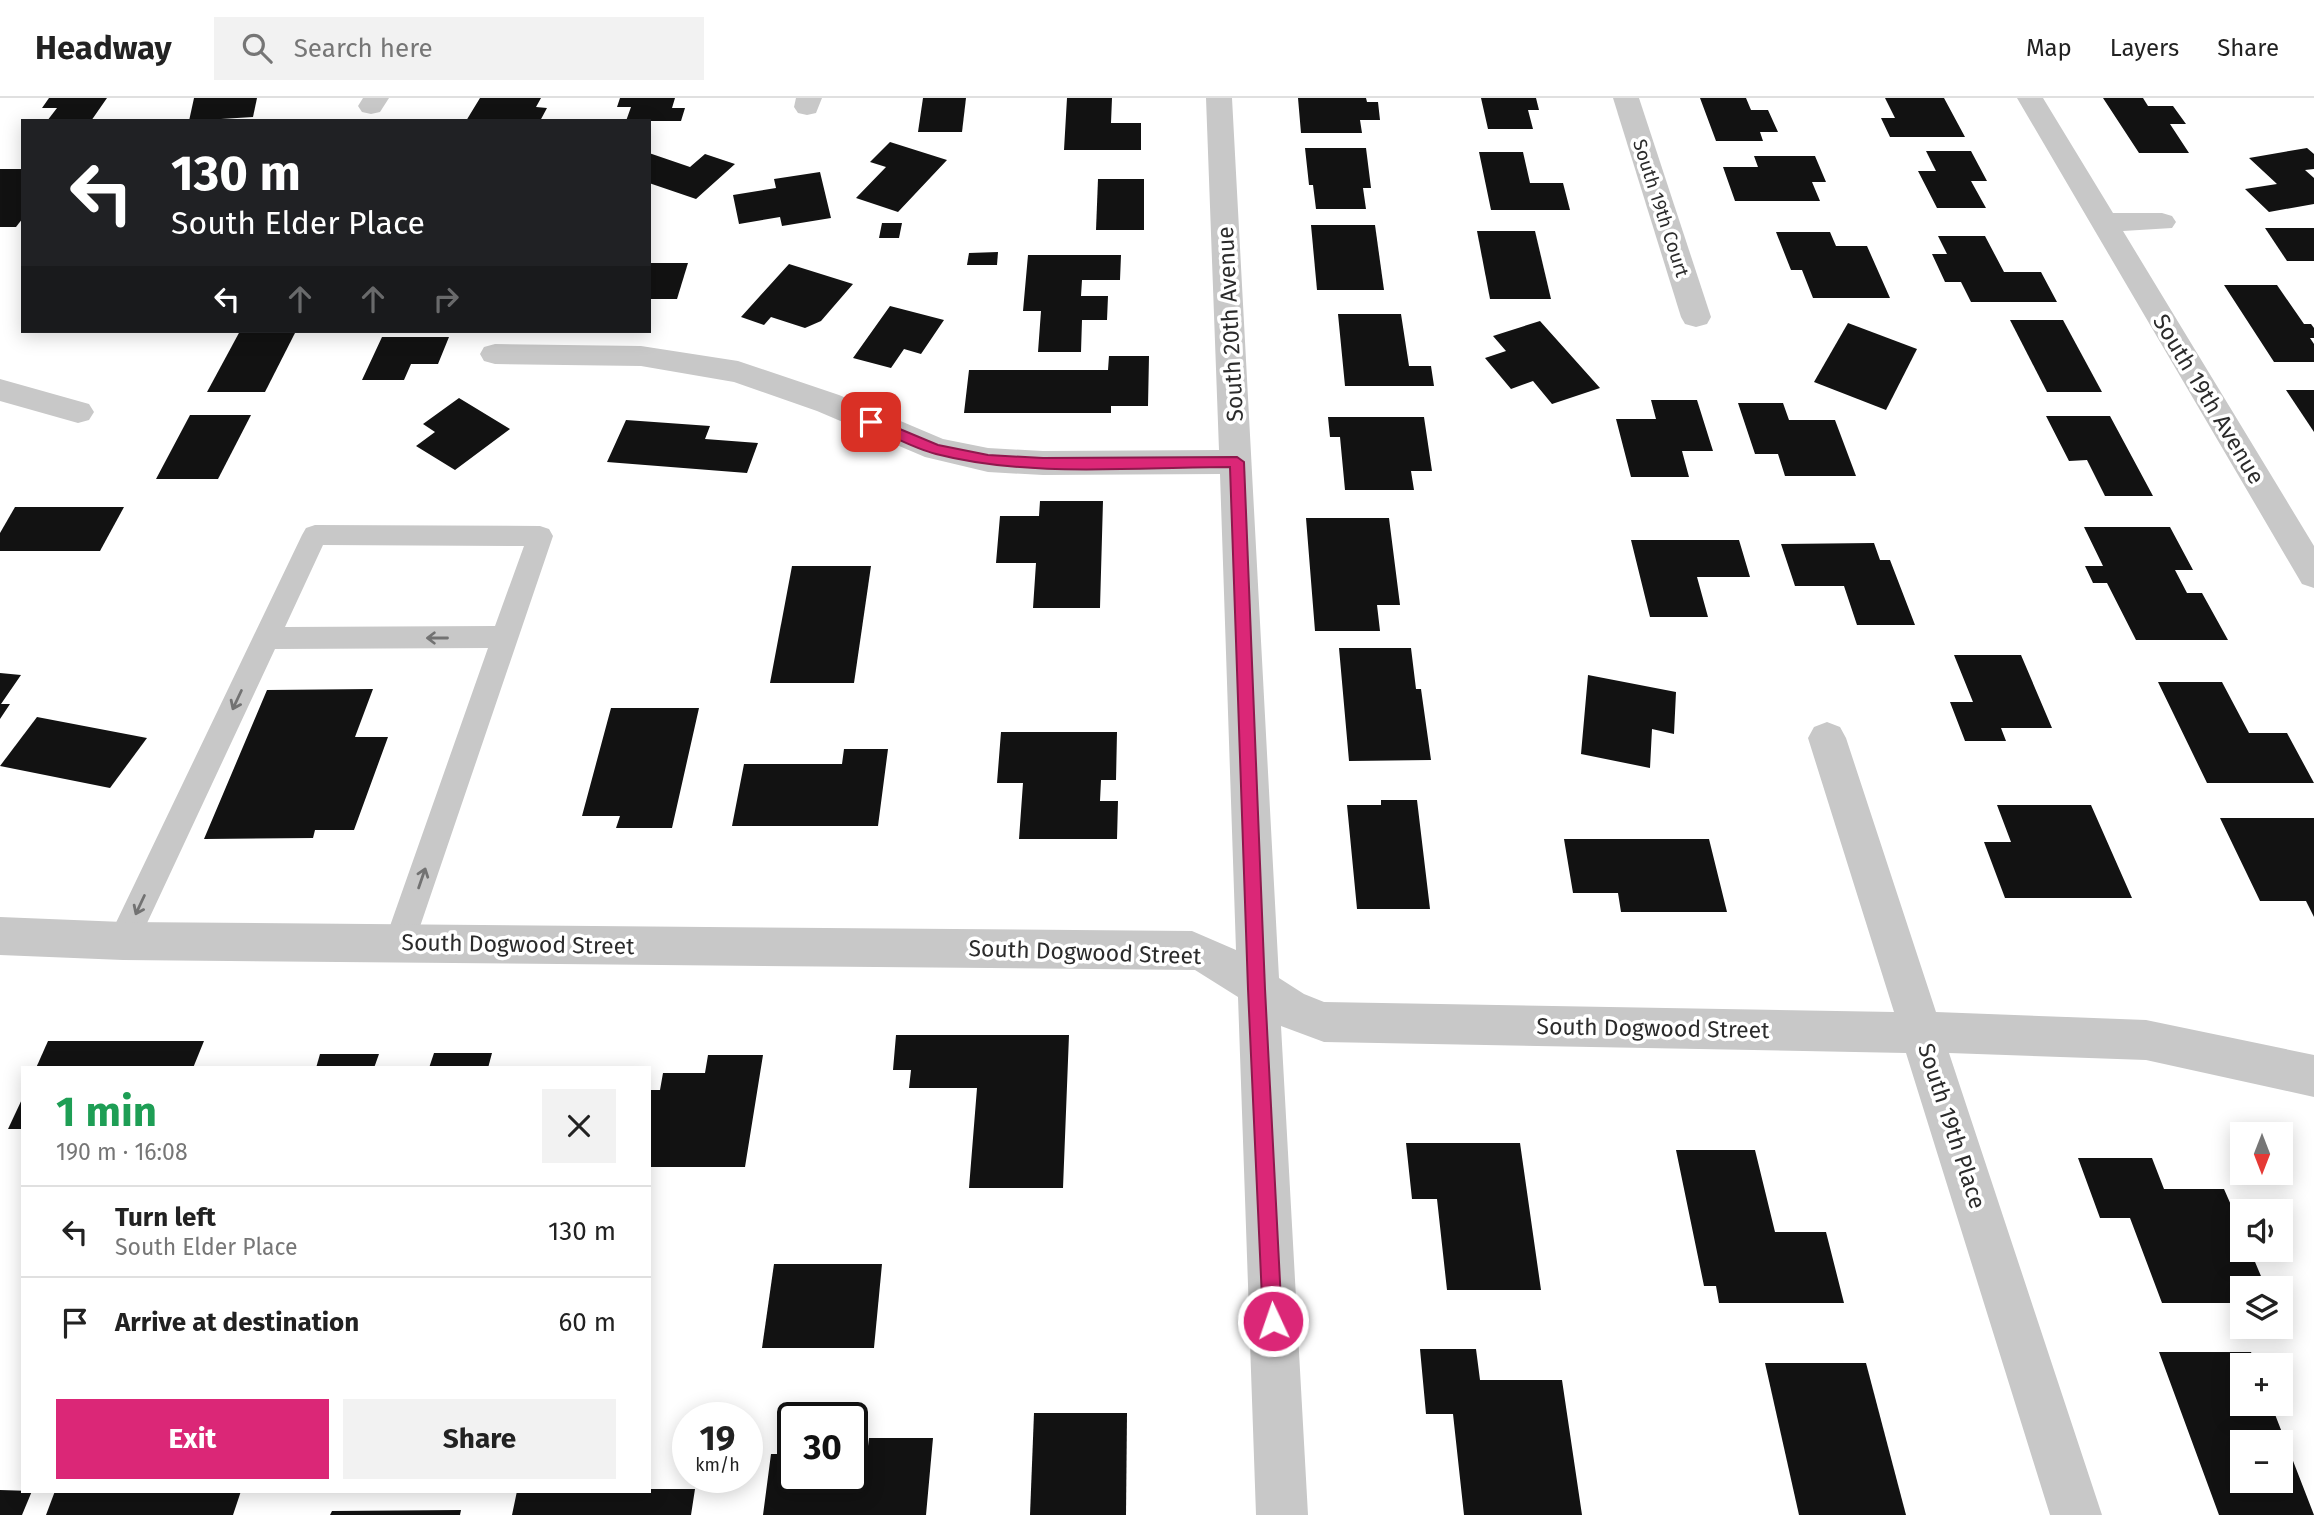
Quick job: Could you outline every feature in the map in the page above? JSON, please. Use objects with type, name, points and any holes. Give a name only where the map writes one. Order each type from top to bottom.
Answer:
[{"type":"street","name":"South 20th Avenue","points":[[1219,98],[1237,462],[1256,989],[1282,1515]]},
{"type":"street","name":"South 19th Court","points":[[1626,98],[1696,317]]},
{"type":"street","name":"South 19th Avenue","points":[[2030,98],[2314,576]]},
{"type":"street","points":[[2104,222],[2162,222]]},
{"type":"street","points":[[495,354],[640,356],[738,372],[828,404],[936,449],[988,460],[1043,463],[1237,462]]},
{"type":"street","points":[[0,390],[78,412]]},
{"type":"street","name":"South 19th Place","points":[[1827,738],[2076,1515]]},
{"type":"street","name":"South Dogwood Street","points":[[0,936],[123,941],[1192,950],[1213,956],[1256,989],[1304,1018],[1324,1023],[1922,1033],[2146,1040],[2314,1076]]},
{"type":"lane","points":[[123,941],[315,536],[540,536],[400,943]]},
{"type":"lane","points":[[266,638],[505,637]]},
{"type":"building","points":[[49,98],[107,98],[92,119],[49,119],[57,108],[42,108]]},
{"type":"building","points":[[194,98],[257,98],[253,117],[189,119]]},
{"type":"building","points":[[480,98],[541,98],[536,107],[547,108],[541,119],[467,119]]},
{"type":"building","points":[[620,98],[675,98],[672,108],[685,108],[681,121],[651,121],[627,119],[631,107],[617,107]]},
{"type":"building","points":[[923,98],[966,98],[962,132],[918,132]]},
{"type":"building","points":[[1067,98],[1112,98],[1111,123],[1141,123],[1141,150],[1064,150]]},
{"type":"building","points":[[1298,98],[1366,98],[1367,102],[1378,102],[1380,120],[1360,120],[1362,133],[1301,133]]},
{"type":"building","points":[[1481,98],[1536,98],[1539,110],[1528,110],[1533,129],[1488,129]]},
{"type":"building","points":[[1700,98],[1746,98],[1751,110],[1768,110],[1778,132],[1760,132],[1763,141],[1716,141]]},
{"type":"building","points":[[1885,98],[1944,98],[1965,137],[1890,137],[1881,118],[1895,118]]},
{"type":"building","points":[[2103,98],[2143,98],[2148,106],[2173,106],[2186,124],[2170,124],[2189,153],[2139,153]]},
{"type":"building","points":[[890,142],[947,160],[898,212],[856,198],[886,167],[870,162]]},
{"type":"building","points":[[1305,148],[1366,148],[1371,188],[1363,188],[1366,209],[1316,209],[1313,185],[1309,185]]},
{"type":"building","points":[[2307,148],[2314,154],[2314,169],[2305,170],[2314,178],[2314,204],[2269,212],[2245,189],[2277,184],[2249,158]]},
{"type":"building","points":[[1926,151],[1971,151],[1987,181],[1971,181],[1986,208],[1937,208],[1918,171],[1936,171]]},
{"type":"building","points":[[1479,152],[1523,152],[1530,183],[1563,183],[1570,210],[1491,210]]},
{"type":"building","points":[[651,154],[690,167],[705,154],[735,164],[696,199],[651,184]]},
{"type":"building","points":[[1754,156],[1815,156],[1826,182],[1812,182],[1820,201],[1735,201],[1723,167],[1758,167]]},
{"type":"building","points":[[0,169],[21,169],[21,221],[16,227],[0,227]]},
{"type":"building","points":[[820,172],[831,218],[782,226],[780,217],[739,224],[733,195],[776,188],[774,179]]},
{"type":"building","points":[[1098,179],[1144,179],[1144,230],[1096,230]]},
{"type":"building","points":[[882,223],[902,223],[899,238],[879,238]]},
{"type":"building","points":[[1311,225],[1375,225],[1384,290],[1317,290]]},
{"type":"building","points":[[2265,228],[2314,228],[2314,261],[2287,261]]},
{"type":"building","points":[[1477,231],[1535,231],[1551,299],[1490,299]]},
{"type":"building","points":[[1776,232],[1830,232],[1836,246],[1867,246],[1890,298],[1813,298],[1802,270],[1791,270]]},
{"type":"building","points":[[1938,236],[1985,236],[2004,272],[2041,272],[2057,302],[1971,302],[1961,282],[1945,282],[1932,254],[1947,254]]},
{"type":"building","points":[[998,252],[997,265],[967,265],[969,253]]},
{"type":"building","points":[[1028,255],[1121,255],[1120,280],[1082,280],[1081,296],[1108,296],[1107,320],[1082,320],[1081,352],[1038,352],[1041,311],[1023,311]]},
{"type":"building","points":[[651,263],[688,263],[677,299],[651,299]]},
{"type":"building","points":[[789,264],[853,284],[821,321],[805,328],[771,317],[764,325],[741,317]]},
{"type":"building","points":[[2224,285],[2277,285],[2304,324],[2311,324],[2314,328],[2314,338],[2310,338],[2314,344],[2314,362],[2274,362]]},
{"type":"building","points":[[890,306],[944,320],[921,354],[904,349],[891,368],[853,358]]},
{"type":"building","points":[[1338,314],[1401,314],[1409,366],[1431,366],[1434,386],[1345,386]]},
{"type":"building","points":[[2010,320],[2063,320],[2102,392],[2047,392]]},
{"type":"building","points":[[1540,321],[1600,388],[1552,404],[1533,381],[1511,389],[1485,358],[1506,351],[1493,336]]},
{"type":"building","points":[[1848,323],[1917,349],[1886,410],[1814,382]]},
{"type":"building","points":[[239,333],[295,333],[265,392],[207,392]]},
{"type":"building","points":[[382,337],[449,337],[438,364],[411,364],[404,380],[362,380]]},
{"type":"building","points":[[1109,356],[1149,356],[1148,406],[1111,406],[1111,413],[964,413],[969,370],[1108,370]]},
{"type":"building","points":[[2286,390],[2314,390],[2314,432]]},
{"type":"building","points":[[459,398],[510,429],[455,470],[416,446],[435,432],[423,424]]},
{"type":"building","points":[[1651,400],[1697,400],[1713,451],[1682,451],[1689,477],[1631,477],[1616,419],[1656,419]]},
{"type":"building","points":[[1738,403],[1783,403],[1789,420],[1835,420],[1856,476],[1785,476],[1778,454],[1755,454]]},
{"type":"building","points":[[190,415],[251,415],[218,479],[156,479]]},
{"type":"building","points":[[2046,416],[2110,416],[2153,496],[2105,496],[2087,460],[2069,461]]},
{"type":"building","points":[[1328,417],[1424,417],[1432,471],[1411,471],[1414,490],[1345,490],[1340,437],[1330,437]]},
{"type":"building","points":[[626,420],[710,426],[705,439],[758,443],[747,473],[607,462]]},
{"type":"building","points":[[1040,501],[1103,501],[1100,608],[1033,608],[1036,563],[996,563],[1000,516],[1039,516]]},
{"type":"building","points":[[15,507],[124,507],[100,551],[0,551],[0,533]]},
{"type":"building","points":[[1306,518],[1389,518],[1400,605],[1377,605],[1380,631],[1315,631]]},
{"type":"building","points":[[2084,527],[2170,527],[2193,570],[2175,570],[2187,593],[2202,593],[2228,640],[2136,640],[2107,583],[2093,583],[2085,566],[2103,566]]},
{"type":"building","points":[[1631,540],[1739,540],[1750,577],[1697,577],[1708,617],[1650,617]]},
{"type":"building","points":[[1874,543],[1880,560],[1890,560],[1915,625],[1857,625],[1844,586],[1795,586],[1781,544]]},
{"type":"building","points":[[792,566],[871,566],[854,683],[770,683]]},
{"type":"building","points":[[1339,648],[1411,648],[1416,689],[1421,689],[1431,760],[1349,761]]},
{"type":"building","points":[[1954,655],[2021,655],[2052,728],[2001,728],[2006,741],[1965,741],[1950,702],[1973,702]]},
{"type":"building","points":[[0,673],[21,675],[1,704],[10,704],[0,719]]},
{"type":"building","points":[[1588,675],[1676,692],[1674,734],[1652,729],[1650,768],[1581,754]]},
{"type":"building","points":[[2158,682],[2222,682],[2249,733],[2287,733],[2314,783],[2207,783]]},
{"type":"building","points":[[373,689],[355,737],[388,737],[354,830],[315,830],[313,838],[204,839],[267,690]]},
{"type":"building","points":[[611,708],[699,708],[672,828],[616,828],[620,816],[582,816]]},
{"type":"building","points":[[37,717],[147,738],[110,788],[0,766]]},
{"type":"building","points":[[1001,732],[1117,732],[1116,780],[1101,780],[1100,801],[1118,801],[1117,839],[1019,839],[1023,783],[997,783]]},
{"type":"building","points":[[844,749],[888,749],[878,826],[732,826],[744,764],[842,764]]},
{"type":"building","points":[[1381,800],[1417,800],[1430,909],[1357,909],[1347,805],[1381,805]]},
{"type":"building","points":[[1997,805],[2091,805],[2132,898],[2005,898],[1984,842],[2011,842]]},
{"type":"building","points":[[2220,818],[2314,818],[2314,917],[2306,901],[2260,901]]},
{"type":"building","points":[[1564,839],[1709,839],[1727,912],[1621,912],[1618,893],[1573,893]]},
{"type":"building","points":[[896,1035],[1069,1035],[1063,1188],[969,1188],[977,1088],[909,1088],[911,1070],[893,1070]]},
{"type":"building","points":[[48,1041],[204,1041],[194,1066],[37,1066]]},
{"type":"building","points":[[434,1053],[492,1053],[489,1066],[430,1066]]},
{"type":"building","points":[[320,1054],[379,1054],[375,1066],[317,1066]]},
{"type":"building","points":[[708,1055],[763,1055],[745,1167],[651,1167],[651,1090],[660,1090],[663,1073],[705,1073]]},
{"type":"building","points":[[21,1101],[21,1129],[8,1129]]},
{"type":"building","points":[[1406,1143],[1520,1143],[1541,1290],[1447,1290],[1437,1199],[1412,1199]]},
{"type":"building","points":[[1676,1150],[1755,1150],[1775,1232],[1826,1232],[1844,1303],[1719,1303],[1716,1286],[1704,1286]]},
{"type":"building","points":[[2078,1158],[2152,1158],[2164,1189],[2224,1189],[2230,1203],[2230,1262],[2255,1262],[2261,1276],[2230,1276],[2230,1303],[2162,1303],[2130,1218],[2100,1218]]},
{"type":"building","points":[[774,1264],[882,1264],[874,1348],[762,1348]]},
{"type":"building","points":[[1420,1349],[1476,1349],[1480,1380],[1562,1380],[1582,1515],[1464,1515],[1453,1414],[1426,1414]]},
{"type":"building","points":[[2159,1352],[2251,1352],[2230,1353],[2230,1416],[2276,1416],[2281,1430],[2230,1430],[2230,1493],[2293,1493],[2293,1461],[2314,1515],[2219,1515]]},
{"type":"building","points":[[1765,1363],[1866,1363],[1906,1515],[1799,1515]]},
{"type":"building","points":[[1034,1413],[1127,1413],[1126,1515],[1030,1515]]},
{"type":"building","points":[[869,1438],[933,1438],[926,1515],[763,1515],[771,1454],[777,1454],[777,1493],[868,1493]]},
{"type":"building","points":[[651,1489],[672,1489],[672,1493],[694,1493],[691,1515],[512,1515],[517,1493],[651,1493]]},
{"type":"building","points":[[0,1490],[31,1493],[22,1515],[0,1515]]},
{"type":"building","points":[[54,1493],[240,1493],[233,1515],[46,1515]]},
{"type":"building","points":[[461,1510],[460,1515],[330,1515],[332,1511]]},
{"type":"route","points":[[871,422],[936,449],[988,460],[1043,463],[1237,462],[1256,989],[1273,1321]]}]
